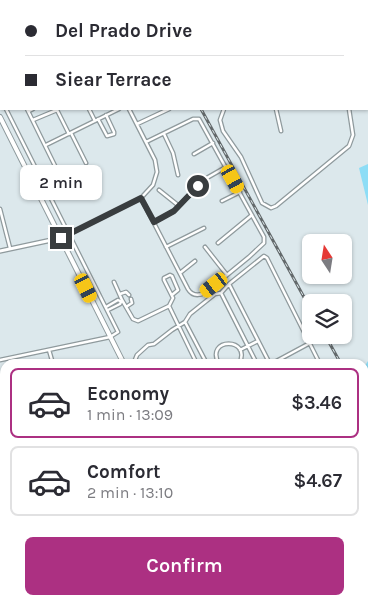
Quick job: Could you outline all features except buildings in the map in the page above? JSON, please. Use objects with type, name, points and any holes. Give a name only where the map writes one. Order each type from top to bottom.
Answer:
[{"type":"main road","points":[[0,117],[121,359]]},
{"type":"street","points":[[5,359],[110,337],[118,332],[7,110]]},
{"type":"street","points":[[28,110],[61,178]]},
{"type":"street","points":[[33,120],[57,110],[86,164]]},
{"type":"street","points":[[90,110],[107,136],[114,134],[114,132],[106,116]]},
{"type":"street","points":[[46,146],[117,110]]},
{"type":"street","points":[[0,249],[10,249],[61,238],[141,198],[152,188],[157,172],[154,159],[130,110]]},
{"type":"street","points":[[137,124],[167,110]]},
{"type":"street","points":[[224,110],[220,120],[223,131],[241,157],[262,202],[269,207],[276,206],[348,147],[353,138],[349,110]]},
{"type":"street","points":[[276,110],[281,131]]},
{"type":"street","points":[[141,198],[189,291],[195,295],[203,294],[264,244],[264,238],[240,192],[198,118],[146,142]]},
{"type":"street","points":[[164,134],[173,153],[178,175]]},
{"type":"street","points":[[194,154],[213,143]]},
{"type":"street","points":[[154,222],[172,212],[205,180],[226,167]]},
{"type":"street","points":[[159,190],[179,206]]},
{"type":"street","points":[[222,201],[240,192]]},
{"type":"street","points":[[0,209],[10,249]]},
{"type":"street","points":[[218,243],[252,215]]},
{"type":"street","points":[[166,246],[204,228]]},
{"type":"street","points":[[204,247],[227,275]]},
{"type":"street","points":[[135,359],[137,354],[185,322],[190,314],[215,294],[221,293],[229,284],[264,256],[267,258],[302,327]]},
{"type":"street","points":[[180,273],[196,261]]},
{"type":"street","points":[[172,295],[178,290],[170,275],[164,278],[172,295],[170,306],[194,359]]},
{"type":"street","points":[[114,282],[121,300],[133,319],[138,321],[170,306]]},
{"type":"street","points":[[229,284],[267,359]]},
{"type":"street","points":[[120,294],[126,292],[130,295]]},
{"type":"street","points":[[221,293],[254,359]]},
{"type":"street","points":[[126,307],[132,303],[131,299]]},
{"type":"street","points":[[107,309],[118,300],[121,300]]},
{"type":"street","points":[[185,322],[204,359]]},
{"type":"street","points":[[240,350],[258,341]]},
{"type":"street","points":[[217,359],[216,353],[223,345],[232,344],[240,350],[241,359]]},
{"type":"street","points":[[280,359],[308,344]]},
{"type":"street","points":[[310,344],[318,359]]},
{"type":"street","points":[[50,350],[52,359]]},
{"type":"shaded area","points":[[368,164],[368,205],[359,168]]},
{"type":"railway","points":[[202,110],[302,294]]},
{"type":"railway","points":[[330,344],[338,359]]},
{"type":"route","points":[[61,238],[141,198],[154,222],[177,209],[198,186]]}]
